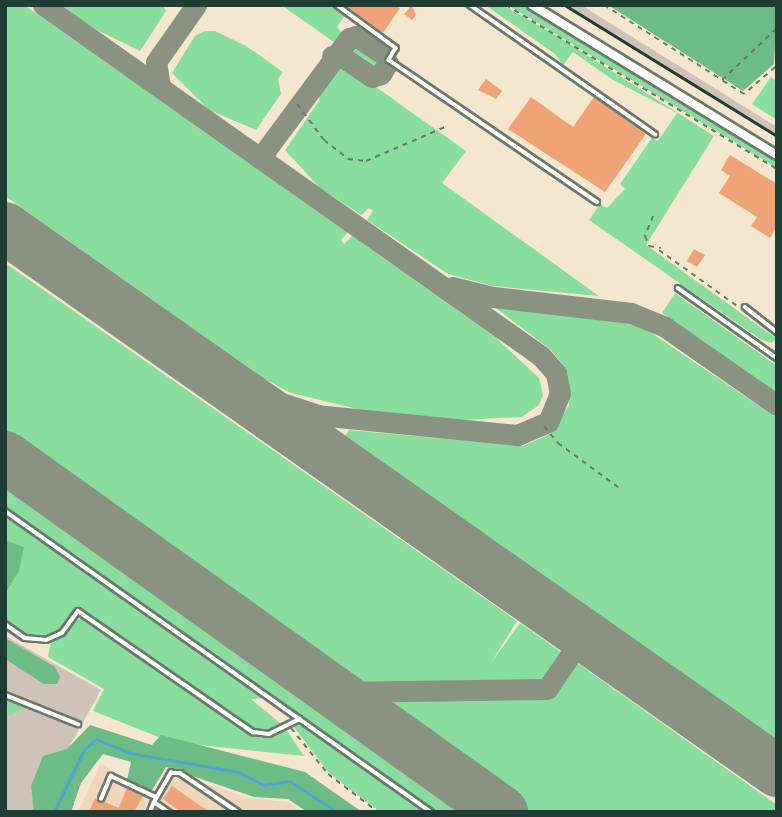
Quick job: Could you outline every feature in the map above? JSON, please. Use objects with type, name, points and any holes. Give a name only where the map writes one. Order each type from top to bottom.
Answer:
[{"type":"street","points":[[532,5],[777,155]]},
{"type":"lane","points":[[337,5],[396,48],[389,60],[597,202]]},
{"type":"lane","points":[[470,5],[655,134]]},
{"type":"lane","points":[[678,288],[777,358]]},
{"type":"lane","points":[[745,308],[777,332]]},
{"type":"lane","points":[[5,512],[431,812]]},
{"type":"lane","points":[[5,624],[25,638],[46,640],[62,633],[78,611],[253,732],[269,734],[300,719]]},
{"type":"lane","points":[[5,695],[78,724]]},
{"type":"lane","points":[[150,812],[171,773],[180,773],[238,812]]},
{"type":"lane","points":[[101,799],[111,776],[155,800],[169,812]]},
{"type":"path","points":[[506,5],[777,169]]},
{"type":"path","points":[[604,5],[744,93],[775,67]]},
{"type":"path","points":[[722,80],[777,28]]},
{"type":"path","points":[[297,104],[324,140],[348,159],[366,161],[445,127]]},
{"type":"path","points":[[653,216],[645,236],[649,246],[660,249],[745,308]]},
{"type":"path","points":[[544,426],[558,443],[622,490]]},
{"type":"path","points":[[288,725],[328,774],[378,812]]},
{"type":"shaded area","points":[[563,5],[581,5],[777,127],[777,137]]},
{"type":"shaded area","points":[[5,636],[101,690],[33,812],[5,812]]},
{"type":"shaded area","points":[[101,763],[151,799],[166,770],[249,798],[288,802],[301,812],[78,812]]},
{"type":"green space","points":[[5,5],[24,5],[348,232],[341,240],[344,244],[352,236],[495,337],[539,378],[543,395],[539,405],[522,417],[461,420],[366,411],[291,393],[265,379],[5,196]]},
{"type":"green space","points":[[61,5],[163,5],[166,11],[140,51],[95,29]]},
{"type":"green space","points":[[281,5],[332,5],[345,15],[337,27],[344,36],[334,42]]},
{"type":"green space","points":[[485,5],[502,5],[552,33],[714,136],[646,245],[777,339],[771,343],[760,339],[589,220],[600,204],[607,208],[625,189],[620,184],[652,138],[658,141],[677,113],[613,80],[573,52],[563,65],[555,54]]},
{"type":"green space","points":[[508,5],[523,5],[544,17],[777,159],[777,168]]},
{"type":"green space","points":[[608,5],[777,5],[774,64],[743,91]]},
{"type":"green space","points":[[205,31],[215,31],[246,46],[283,72],[278,79],[281,94],[256,130],[209,110],[172,73],[195,36]]},
{"type":"green space","points":[[352,42],[386,63],[379,72],[348,53]]},
{"type":"green space","points":[[338,60],[466,151],[442,183],[599,296],[493,286],[448,274],[367,220],[373,211],[369,208],[361,215],[319,187],[285,150],[319,101],[321,85]]},
{"type":"green space","points":[[771,77],[777,81],[777,120],[752,104]]},
{"type":"green space","points":[[5,263],[517,621],[491,663],[520,623],[568,657],[559,675],[564,678],[576,662],[777,805],[777,812],[436,812],[5,509]]},
{"type":"green space","points":[[675,293],[777,366],[777,393],[662,313]]},
{"type":"green space","points":[[496,308],[604,318],[644,328],[777,418],[777,740],[344,437],[349,430],[523,446],[552,433],[569,405],[565,367],[551,350]]},
{"type":"green space","points":[[5,515],[265,698],[251,699],[281,724],[269,732],[254,730],[79,608],[52,637],[30,637],[5,621],[5,594],[23,547],[5,540]]},
{"type":"green space","points":[[5,540],[24,547],[19,571],[5,594]]},
{"type":"green space","points":[[78,619],[86,619],[250,734],[262,738],[286,729],[304,756],[171,742],[93,711],[104,689],[48,657],[51,642]]},
{"type":"green space","points":[[5,638],[55,667],[60,677],[57,684],[44,684],[5,659]]},
{"type":"green space","points":[[5,698],[29,706],[9,716]]},
{"type":"green space","points":[[90,725],[152,745],[161,735],[305,772],[362,812],[307,812],[288,799],[254,797],[166,767],[151,792],[127,780],[131,762],[103,754],[81,783],[71,812],[34,812],[31,786],[43,756],[67,749]]},
{"type":"green space","points":[[293,726],[305,726],[427,812],[379,811],[329,773]]},
{"type":"building","points":[[345,5],[395,5],[400,8],[383,33]]},
{"type":"building","points":[[412,5],[416,15],[412,20],[404,14]]},
{"type":"building","points":[[486,79],[502,91],[496,99],[478,90]]},
{"type":"building","points":[[531,97],[573,127],[594,97],[646,134],[605,192],[508,129]]},
{"type":"building","points":[[730,155],[777,184],[777,226],[770,238],[751,226],[757,217],[719,193],[730,176],[721,170]]},
{"type":"building","points":[[694,249],[705,255],[697,267],[687,261]]},
{"type":"building","points":[[172,786],[210,812],[181,812],[163,799]]},
{"type":"building","points":[[127,788],[143,796],[134,812],[89,812],[95,798],[119,808]]},
{"type":"waterway","points":[[54,812],[84,750],[96,739],[130,753],[239,772],[263,785],[290,781],[337,812]]},
{"type":"taxiway","points":[[43,5],[541,356],[556,373],[560,393],[548,422],[517,435],[318,415],[257,395],[203,367]]},
{"type":"taxiway","points":[[160,87],[156,62],[196,5]]},
{"type":"taxiway","points":[[260,158],[349,38],[356,36],[381,53]]},
{"type":"taxiway","points":[[332,56],[341,56],[372,77],[381,74],[388,63]]},
{"type":"taxiway","points":[[452,287],[493,297],[631,313],[665,327],[777,405]]},
{"type":"taxiway","points":[[335,692],[547,689],[584,635]]},
{"type":"runway","points":[[5,228],[777,771]]},
{"type":"runway","points":[[5,457],[502,812]]},
{"type":"railway","points":[[565,5],[777,136]]}]
